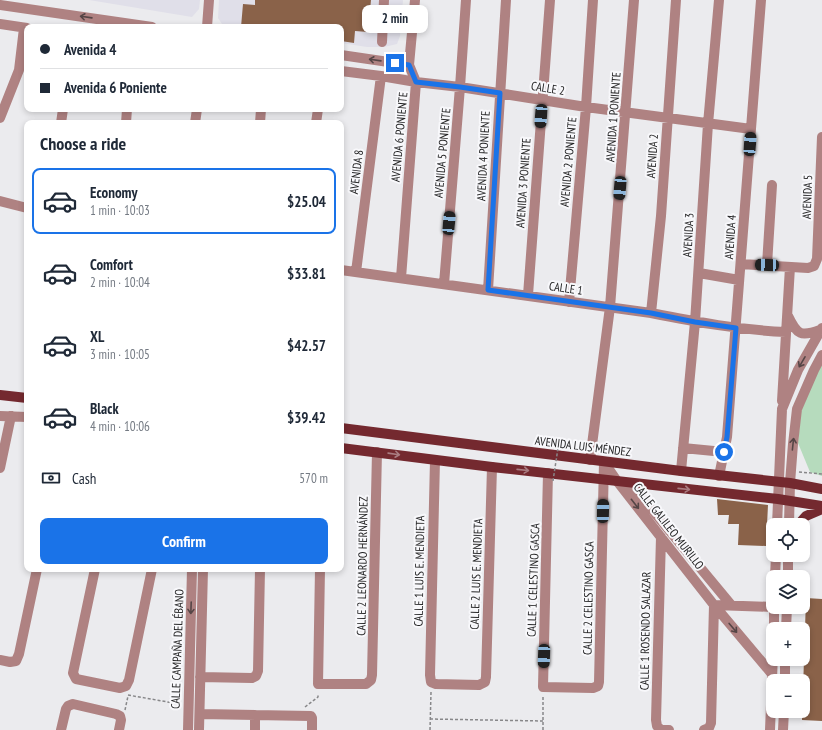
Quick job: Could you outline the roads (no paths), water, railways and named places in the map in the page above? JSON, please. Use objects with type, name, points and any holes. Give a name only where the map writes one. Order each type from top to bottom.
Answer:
[{"type":"main road","points":[[0,395],[24,398]]},
{"type":"main road","name":"AVENIDA LUIS MÉNDEZ","points":[[344,428],[682,472],[790,483],[822,489]]},
{"type":"main road","points":[[344,448],[492,467],[551,477],[617,481],[790,500],[822,507]]},
{"type":"main road","points":[[804,518],[822,507]]},
{"type":"street","points":[[207,24],[209,0]]},
{"type":"street","points":[[382,42],[384,0]]},
{"type":"street","name":"AVENIDA 6 PONIENTE","points":[[401,278],[416,82],[409,65],[415,0]]},
{"type":"street","name":"AVENIDA 5 PONIENTE","points":[[444,284],[466,0]]},
{"type":"street","name":"AVENIDA 4 PONIENTE","points":[[488,290],[506,0]]},
{"type":"street","name":"AVENIDA 3 PONIENTE","points":[[528,295],[550,0]]},
{"type":"street","name":"AVENIDA 2 PONIENTE","points":[[569,302],[586,107],[593,0]]},
{"type":"street","name":"AVENIDA 1 PONIENTE","points":[[590,460],[610,307],[634,0]]},
{"type":"street","name":"AVENIDA 2","points":[[651,313],[661,216],[676,0]]},
{"type":"street","name":"AVENIDA 3","points":[[682,472],[699,273],[708,124],[719,0]]},
{"type":"street","name":"AVENIDA 4","points":[[719,476],[727,437],[761,0]]},
{"type":"street","points":[[0,5],[131,24]]},
{"type":"street","points":[[0,24],[24,28]]},
{"type":"street","points":[[0,118],[19,70],[24,40]]},
{"type":"street","points":[[344,55],[409,65]]},
{"type":"street","name":"CALLE 2","points":[[344,71],[460,87],[626,113],[751,129]]},
{"type":"street","name":"AVENIDA 8","points":[[356,272],[381,76]]},
{"type":"street","name":"AVENIDA 5","points":[[790,268],[808,268],[814,266],[817,259],[822,137]]},
{"type":"street","points":[[767,265],[772,185]]},
{"type":"street","points":[[0,201],[24,207]]},
{"type":"street","points":[[741,264],[790,268],[777,518]]},
{"type":"street","name":"CALLE 1","points":[[344,270],[651,313],[695,322],[736,328],[786,332]]},
{"type":"street","points":[[699,273],[739,280]]},
{"type":"street","points":[[787,314],[794,329],[801,333],[809,334],[821,329]]},
{"type":"street","points":[[782,409],[798,370],[821,329]]},
{"type":"street","points":[[789,518],[790,483],[797,409],[822,355]]},
{"type":"street","points":[[0,416],[24,417]]},
{"type":"street","points":[[0,468],[11,416]]},
{"type":"street","points":[[684,448],[724,452]]},
{"type":"street","name":"CALLE 2 LEONARDO HERNÁNDEZ","points":[[320,572],[318,684],[366,684],[371,680],[378,452]]},
{"type":"street","name":"CALLE 1 LUIS E. MENDIETA","points":[[435,460],[431,682],[436,684],[479,685],[485,682]]},
{"type":"street","name":"CALLE 2 CELESTINO GASCA","points":[[598,686],[604,462]]},
{"type":"street","name":"CALLE GALILEO MURILLO","points":[[604,462],[617,481],[714,605],[772,674]]},
{"type":"street","name":"CALLE 2 LUIS E. MENDIETA","points":[[485,682],[492,467]]},
{"type":"street","name":"CALLE 1 CELESTINO GASCA","points":[[551,477],[543,687],[593,688],[598,686]]},
{"type":"street","name":"CALLE GALILEO MURILLO","points":[[630,483],[732,606]]},
{"type":"street","name":"CALLE 1 ROSENDO SALAZAR","points":[[661,537],[657,726],[661,730],[669,730]]},
{"type":"street","points":[[0,660],[10,662],[16,661],[19,654],[36,572]]},
{"type":"street","points":[[94,572],[73,673],[76,678],[127,691],[151,572]]},
{"type":"street","name":"CALLE CAMPAÑA DEL ÉBANO","points":[[188,730],[192,572]]},
{"type":"street","name":"CALLE CAMPAÑA DEL ÉBANO","points":[[199,730],[203,572]]},
{"type":"street","points":[[200,677],[252,678],[256,676],[258,671],[260,572]]},
{"type":"street","points":[[704,730],[710,728],[711,723],[714,605],[766,607]]},
{"type":"street","points":[[772,666],[772,674]]},
{"type":"street","points":[[61,730],[66,709],[68,706],[73,704],[120,716],[121,720],[119,730]]},
{"type":"street","points":[[200,714],[308,716],[312,730]]},
{"type":"street","points":[[254,730],[255,715]]},
{"type":"street","points":[[770,718],[770,730]]},
{"type":"street","points":[[783,730],[784,718]]}]
